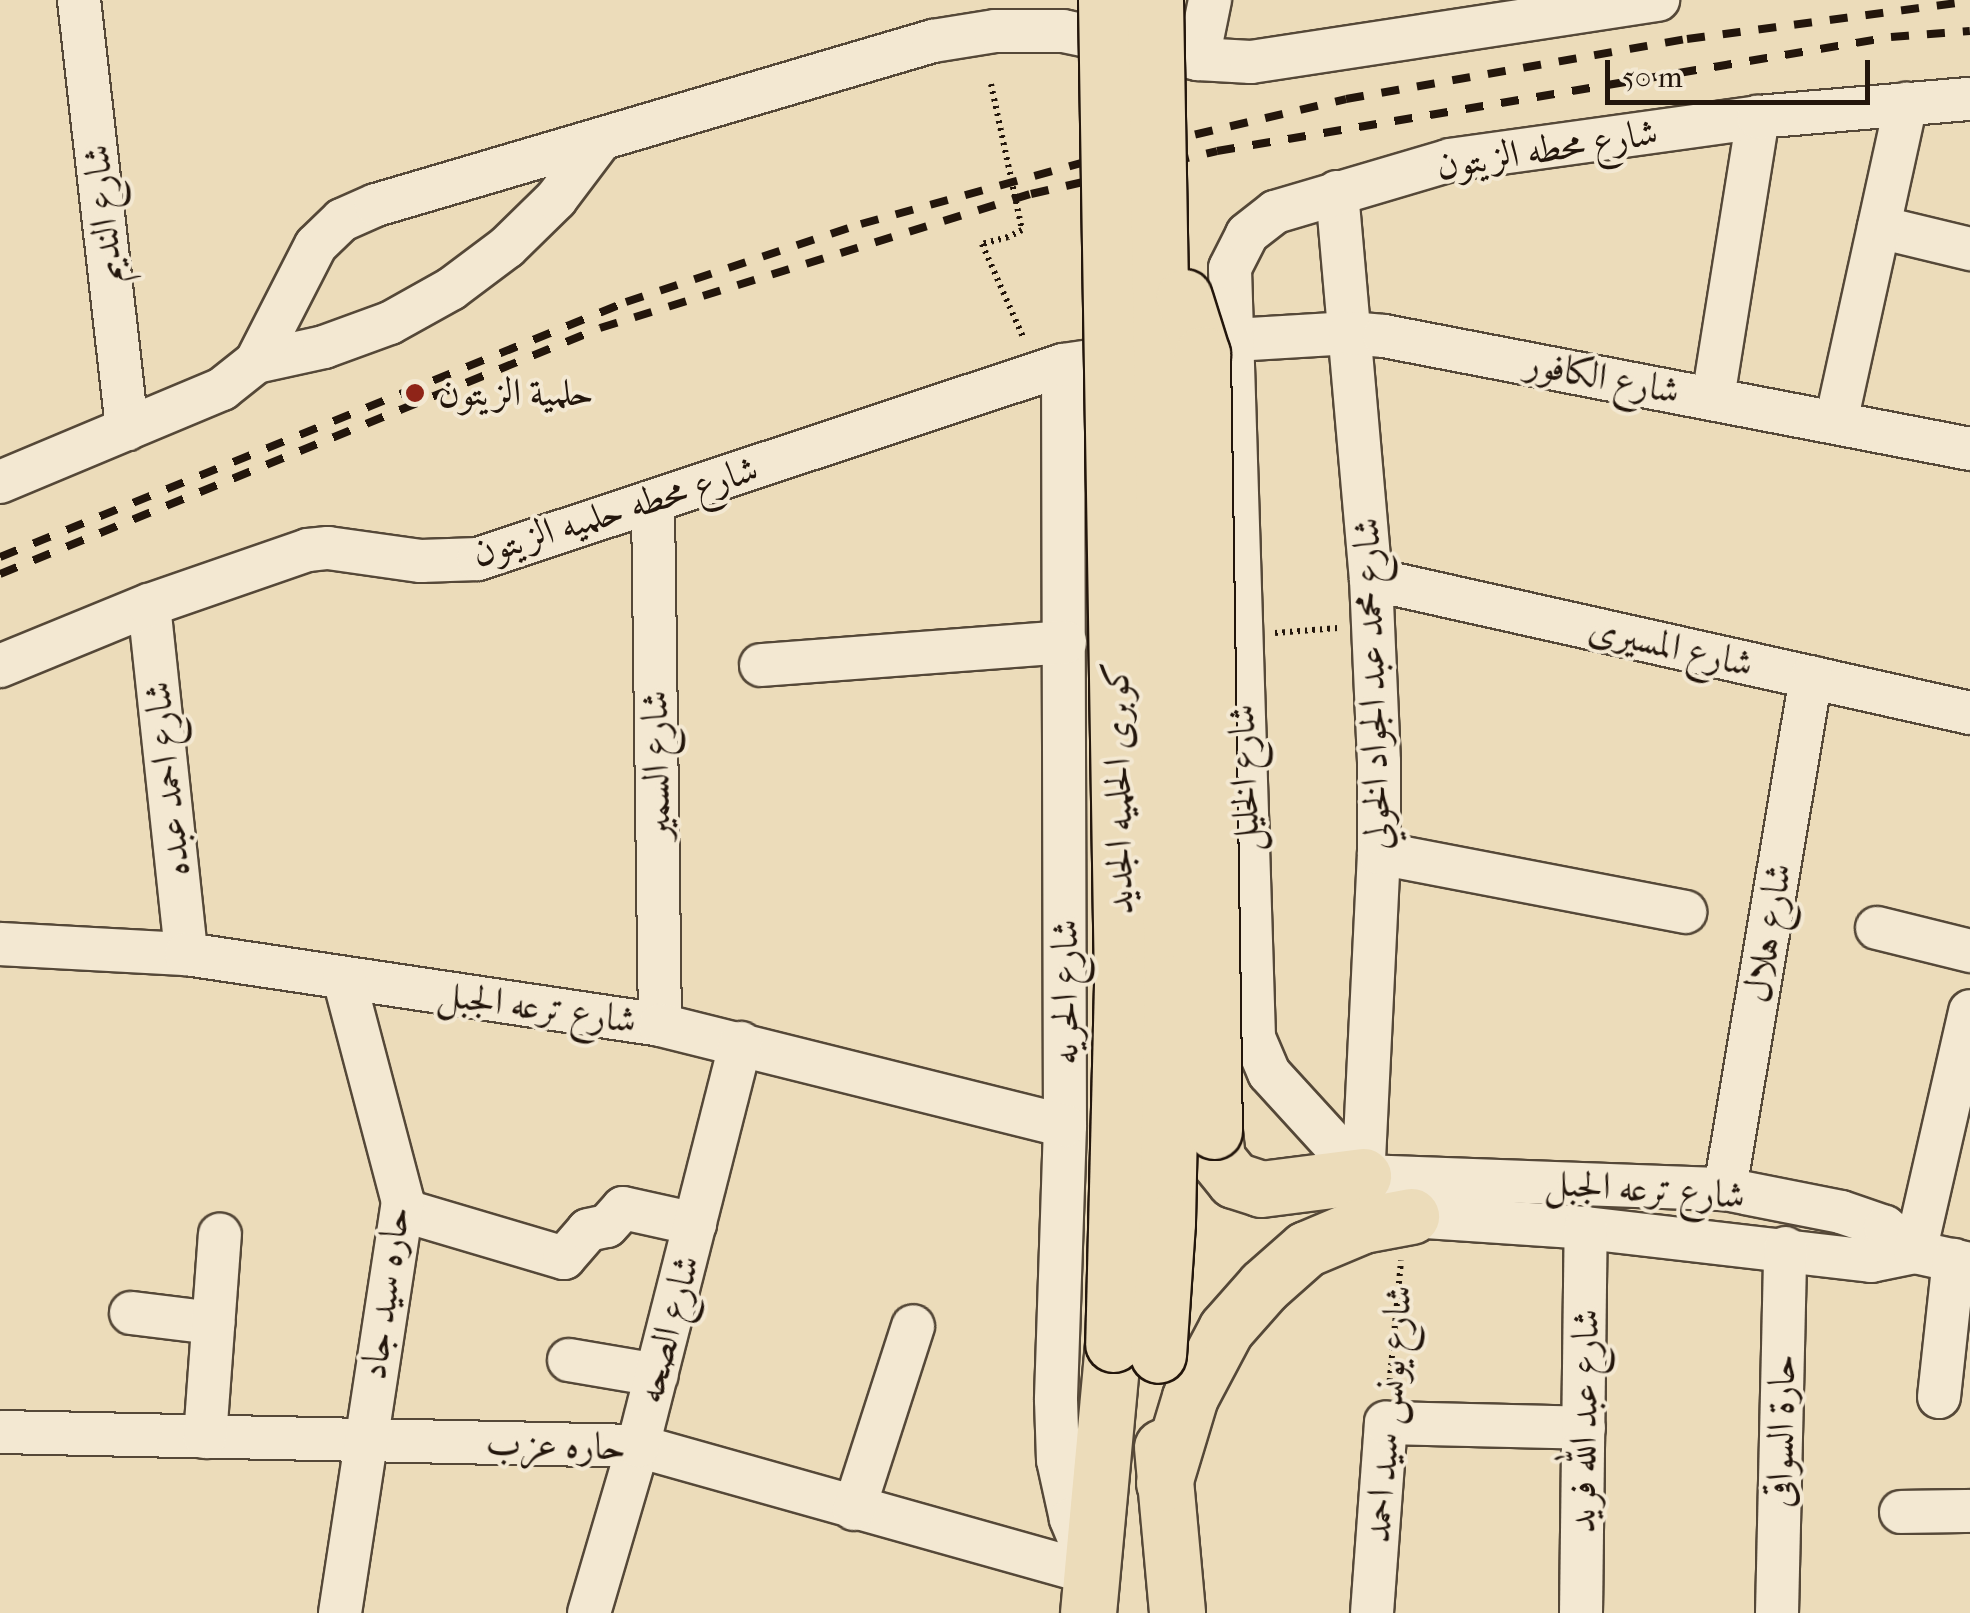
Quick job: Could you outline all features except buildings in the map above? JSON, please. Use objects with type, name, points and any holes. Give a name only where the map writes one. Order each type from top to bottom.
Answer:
[{"type":"main road","name":"كوبرى الحلميه الجديد","points":[[1106,0],[1122,984],[1136,1349],[1164,1483]]},
{"type":"main road","name":"كوبرى الحلميه الجديد","points":[[1091,1594],[1136,1349],[1167,1222],[1172,983],[1155,0]]},
{"type":"main road","points":[[1162,263],[1181,290],[1202,354],[1217,1158],[1234,1180],[1261,1189],[1363,1176]]},
{"type":"main road","points":[[1177,1613],[1164,1483],[1190,1397],[1226,1329],[1264,1286],[1306,1250],[1363,1225],[1411,1216]]},
{"type":"street","name":"شارع النديم","points":[[78,0],[127,429]]},
{"type":"street","points":[[1198,59],[1210,0]]},
{"type":"street","points":[[0,482],[222,390],[256,362],[316,245],[342,220],[376,205],[598,143],[934,41],[998,15],[1198,59],[1251,62],[1301,58],[1658,0]]},
{"type":"street","name":"شارع محطه الزيتون","points":[[1234,340],[1230,268],[1246,234],[1275,212],[1450,160],[1758,118],[1970,99]]},
{"type":"street","points":[[1836,422],[1906,104]]},
{"type":"street","points":[[1713,398],[1758,118]]},
{"type":"street","points":[[256,362],[324,347],[390,322],[450,289],[507,248],[556,199],[598,143]]},
{"type":"street","name":"شارع محمد عبد الجواد الخولي","points":[[1337,192],[1373,625],[1379,853],[1363,1176]]},
{"type":"street","points":[[1880,227],[1970,249]]},
{"type":"street","name":"شارع الكافور","points":[[1234,340],[1350,333],[1713,398],[1970,450]]},
{"type":"street","name":"شارع محطه حلميه الزيتون","points":[[0,666],[148,605],[308,550],[328,548],[421,561],[478,558],[653,504],[1063,365],[1234,340]]},
{"type":"street","name":"شارع الخليل","points":[[1234,340],[1239,636],[1254,1037],[1269,1073],[1363,1176]]},
{"type":"street","name":"شارع الحريه","points":[[1063,365],[1065,1126],[1058,1460],[1091,1594]]},
{"type":"street","name":"شارع السمير","points":[[653,504],[660,1026]]},
{"type":"street","name":"شارع المسيرى","points":[[1371,579],[1970,712]]},
{"type":"street","name":"شارع احمد عبده","points":[[148,605],[186,954]]},
{"type":"street","points":[[761,665],[1065,642]]},
{"type":"street","name":"شارع هلال","points":[[1726,1189],[1811,677]]},
{"type":"street","points":[[1379,853],[1684,912]]},
{"type":"street","points":[[1877,928],[1970,951]]},
{"type":"street","name":"شارع ترعه الجبل","points":[[0,944],[186,954],[660,1026],[1065,1126]]},
{"type":"street","name":"حاره سيد جاد","points":[[340,1613],[402,1210],[400,1187],[344,979]]},
{"type":"street","points":[[1939,1398],[1946,1259],[1970,1014]]},
{"type":"street","name":"شارع الصحه","points":[[588,1613],[638,1446],[741,1043]]},
{"type":"street","name":"شارع ترعه الجبل","points":[[1363,1176],[1726,1189],[1841,1212],[1885,1228],[1946,1259]]},
{"type":"street","points":[[402,1210],[564,1258],[588,1230],[608,1226],[620,1208],[696,1224]]},
{"type":"street","name":"شارع ترعه الجبل","points":[[1411,1216],[1586,1228],[1871,1261],[1946,1259]]},
{"type":"street","name":"شارع عبد الله فريد","points":[[1581,1613],[1586,1228]]},
{"type":"street","points":[[205,1436],[220,1235]]},
{"type":"street","name":"حارة السواقى","points":[[1777,1613],[1784,1248]]},
{"type":"street","points":[[131,1313],[213,1323]]},
{"type":"street","points":[[854,1508],[914,1326]]},
{"type":"street","points":[[569,1360],[656,1375]]},
{"type":"street","points":[[1386,1423],[1584,1428]]},
{"type":"street","name":"شارع يونس سيد احمد","points":[[1372,1613],[1386,1423]]},
{"type":"street","name":"حاره عزب","points":[[0,1432],[638,1446],[854,1508],[1091,1594]]},
{"type":"street","points":[[1901,1512],[1970,1511]]},
{"type":"path","points":[[991,84],[1021,227],[1020,234],[982,244],[1012,311]]},
{"type":"path","points":[[1239,636],[1373,625]]},
{"type":"path","name":"شارع يونس سيد احمد","points":[[1386,1423],[1400,1265],[1411,1216]]},
{"type":"railway","points":[[0,557],[626,302],[861,224],[1125,151],[1346,99],[1687,39],[1970,1]]},
{"type":"railway","points":[[0,574],[600,328],[1031,194],[1217,151],[1891,37],[1970,31]]},
{"type":"place","name":"حلمية الزيتون","points":[[415,393]]}]
